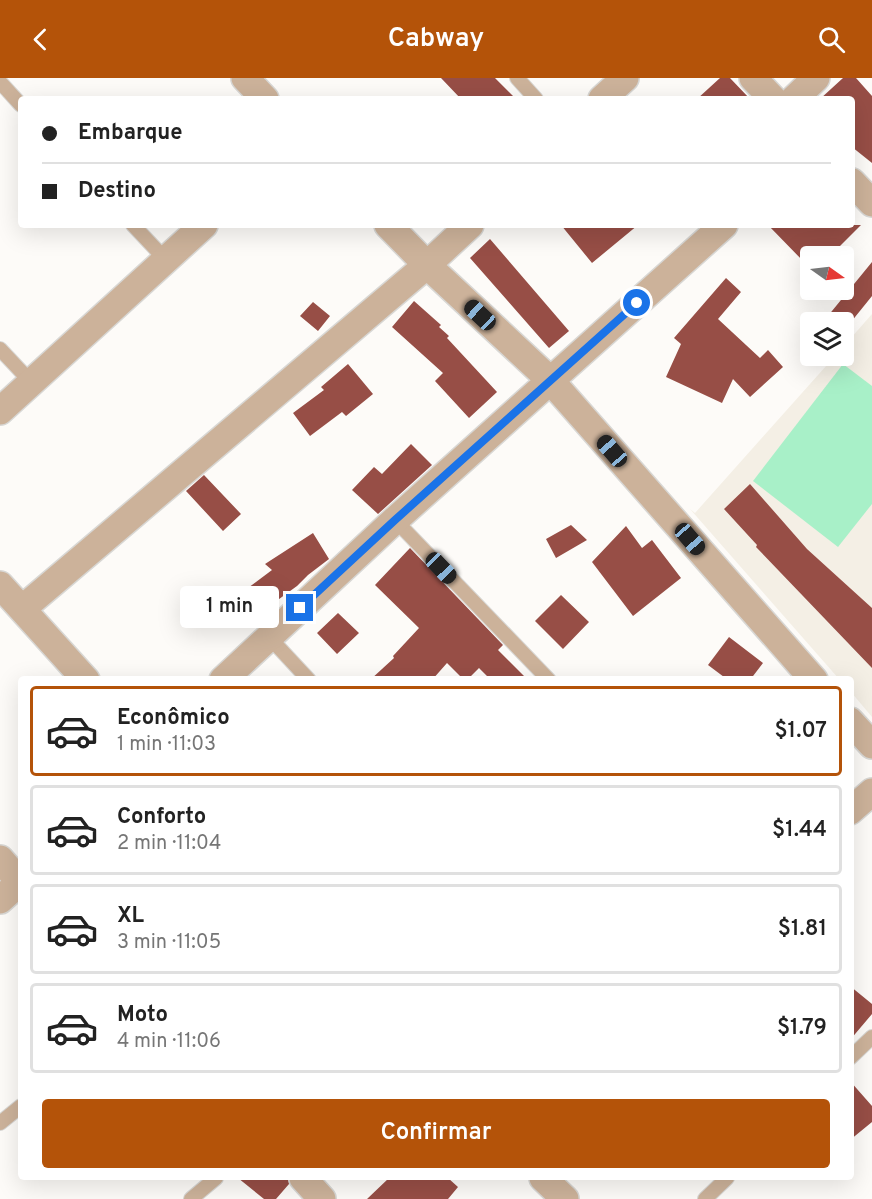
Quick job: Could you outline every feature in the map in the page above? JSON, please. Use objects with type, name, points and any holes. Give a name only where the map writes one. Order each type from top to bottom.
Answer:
[{"type":"street","points":[[245,78],[262,96]]},
{"type":"street","points":[[605,96],[624,78]]},
{"type":"street","points":[[753,78],[770,96]]},
{"type":"street","points":[[797,96],[816,78]]},
{"type":"street","points":[[855,185],[872,203]]},
{"type":"street","points":[[0,411],[201,228]]},
{"type":"street","points":[[390,228],[427,266],[550,380],[810,676]]},
{"type":"street","points":[[22,609],[427,266],[467,228]]},
{"type":"street","points":[[227,676],[395,520],[721,228]]},
{"type":"street","points":[[0,585],[82,676]]},
{"type":"street","points":[[854,725],[872,745]]},
{"type":"street","points":[[854,808],[872,792]]},
{"type":"street","points":[[0,860],[18,879]]},
{"type":"street","points":[[0,900],[18,885]]},
{"type":"street","points":[[305,1180],[322,1199]]},
{"type":"street","points":[[545,1180],[565,1199]]},
{"type":"lane","points":[[517,78],[533,96]]},
{"type":"lane","points":[[0,82],[18,102]]},
{"type":"lane","points":[[136,228],[166,260]]},
{"type":"lane","points":[[0,349],[31,382]]},
{"type":"lane","points":[[395,520],[545,676]]},
{"type":"lane","points":[[268,637],[305,676]]},
{"type":"lane","points":[[854,1054],[872,1037]]},
{"type":"lane","points":[[0,1123],[18,1108]]},
{"type":"lane","points":[[191,1199],[214,1180]]},
{"type":"lane","points":[[705,1199],[725,1180]]},
{"type":"shaded area","points":[[872,314],[872,717],[854,696],[854,676],[836,676],[690,509],[695,513],[826,366],[854,366],[854,334]]},
{"type":"green space","points":[[841,366],[846,366],[872,386],[872,504],[838,547],[753,481]]},
{"type":"building","points":[[441,78],[495,78],[513,96],[458,96]]},
{"type":"building","points":[[720,78],[730,78],[747,96],[700,96]]},
{"type":"building","points":[[843,78],[856,78],[872,96],[872,163],[855,149],[855,96],[823,96]]},
{"type":"building","points":[[855,225],[861,225],[840,246],[800,246],[800,258],[771,228],[855,228]]},
{"type":"building","points":[[563,228],[634,228],[592,263]]},
{"type":"building","points":[[490,239],[569,331],[549,348],[470,258]]},
{"type":"building","points":[[872,262],[872,296],[854,318],[854,312],[831,312],[841,300],[854,300],[854,284]]},
{"type":"building","points":[[726,278],[741,292],[718,319],[760,358],[768,350],[783,367],[750,397],[733,379],[722,403],[666,377],[681,344],[674,338]]},
{"type":"building","points":[[414,301],[441,325],[439,327],[449,336],[447,338],[497,392],[469,418],[435,381],[443,373],[392,327]]},
{"type":"building","points":[[313,302],[330,316],[318,331],[300,316]]},
{"type":"building","points":[[348,364],[373,394],[346,416],[342,412],[310,436],[293,413],[324,390],[321,387]]},
{"type":"building","points":[[411,444],[432,465],[378,514],[352,490],[374,467],[382,474]]},
{"type":"building","points":[[204,475],[241,514],[223,531],[186,491]]},
{"type":"building","points":[[750,484],[807,549],[872,608],[872,668],[756,547],[757,545],[724,509]]},
{"type":"building","points":[[571,525],[587,540],[556,558],[546,539]]},
{"type":"building","points":[[626,526],[642,548],[652,540],[681,578],[633,616],[592,562]]},
{"type":"building","points":[[313,533],[329,559],[249,621],[233,599],[272,570],[265,564]]},
{"type":"building","points":[[410,548],[503,645],[498,650],[524,676],[487,676],[479,668],[471,676],[460,676],[447,663],[436,676],[374,676],[394,658],[393,656],[419,628],[375,585]]},
{"type":"building","points":[[561,595],[589,622],[563,649],[535,621]]},
{"type":"building","points":[[338,613],[359,633],[337,654],[317,633]]},
{"type":"building","points":[[729,637],[763,663],[753,676],[723,676],[708,665]]},
{"type":"building","points":[[854,989],[872,1004],[872,1014],[854,1035]]},
{"type":"building","points":[[854,1086],[872,1106],[872,1122],[854,1137]]},
{"type":"building","points":[[240,1180],[288,1180],[289,1184],[276,1199],[264,1199]]},
{"type":"building","points":[[387,1180],[450,1180],[458,1187],[448,1199],[367,1199]]},
{"type":"route","points":[[300,608],[637,303]]}]
